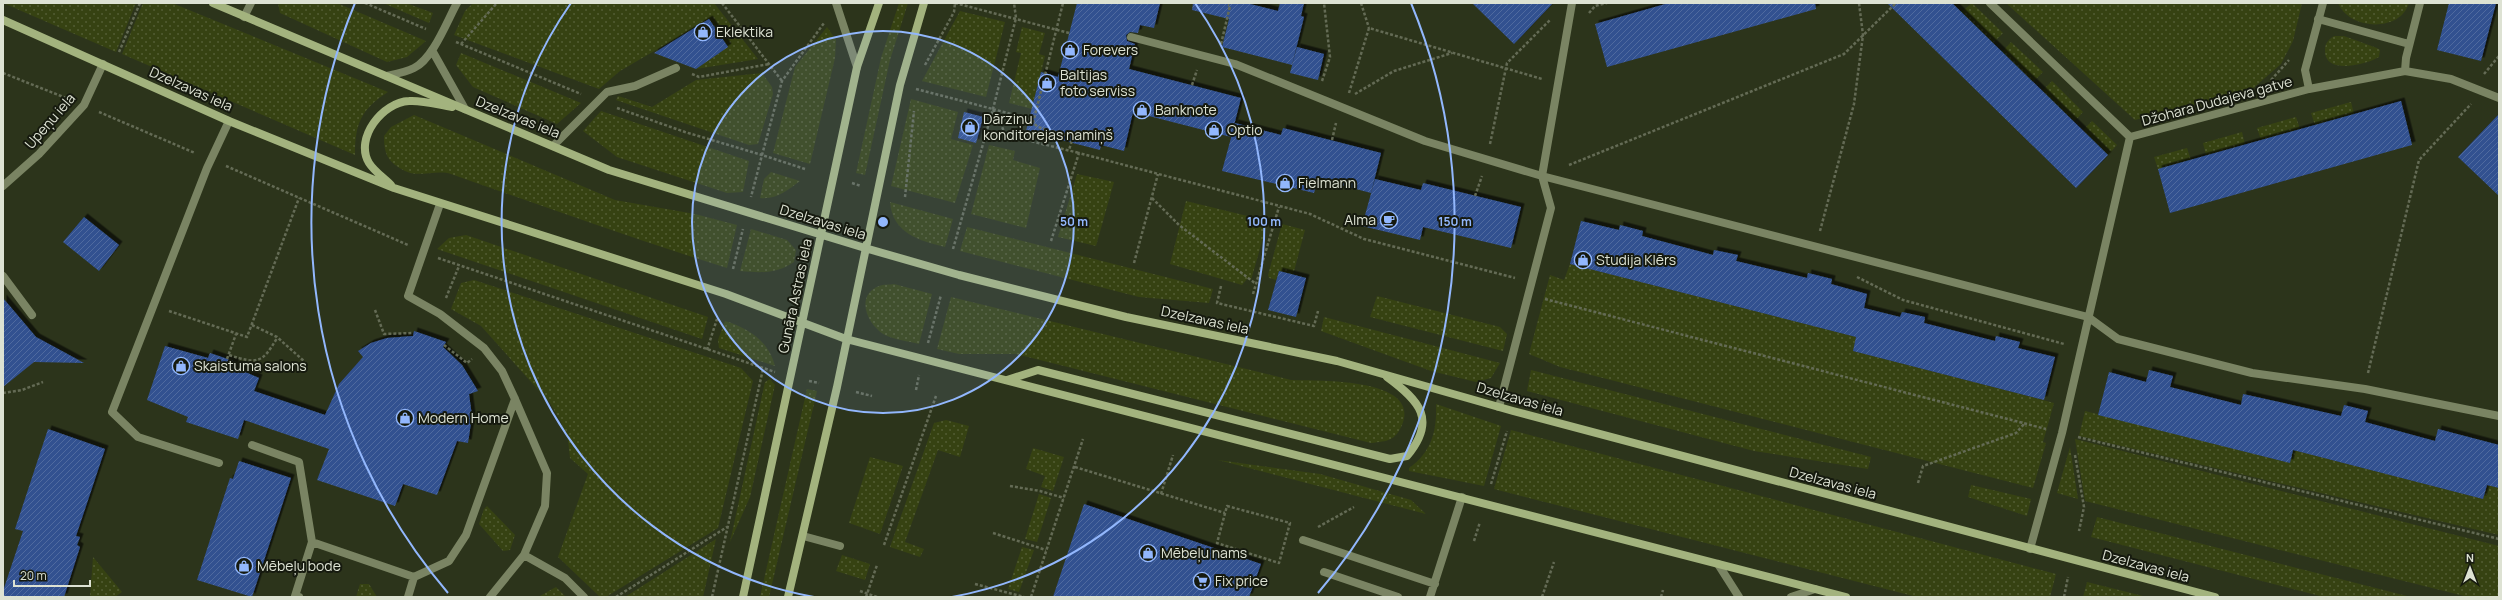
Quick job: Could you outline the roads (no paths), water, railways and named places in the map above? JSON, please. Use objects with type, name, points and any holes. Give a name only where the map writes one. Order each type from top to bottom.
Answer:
[{"type":"main road","name":"Dzelzavas iela","points":[[213,3],[609,170],[865,248],[959,275],[1126,317],[1337,361],[1499,407],[2215,597]]},
{"type":"main road","name":"Gunāra Astras iela","points":[[743,597],[822,235],[832,177],[857,66],[879,3]]},
{"type":"main road","points":[[788,597],[803,536],[900,85],[924,3]]},
{"type":"main road","name":"Dzelzavas iela","points":[[3,20],[229,121],[394,188],[440,204],[726,294],[846,339],[1846,597]]},
{"type":"main road","points":[[394,188],[369,163],[365,139],[371,126],[387,110],[409,101],[465,109]]},
{"type":"main road","points":[[1006,380],[1038,370],[1390,459],[1407,456],[1423,430],[1423,416],[1415,399],[1383,373]]},
{"type":"street","points":[[244,17],[251,3]]},
{"type":"street","points":[[387,76],[415,67],[433,52],[439,34],[457,3]]},
{"type":"street","points":[[1499,407],[1551,208],[1542,176],[1572,3]]},
{"type":"street","name":"Džohara Dudajeva gatve","points":[[1990,3],[2130,137],[2309,90],[2406,71],[2451,79],[2499,98]]},
{"type":"street","points":[[2309,90],[2305,70],[2323,3]]},
{"type":"street","points":[[2406,71],[2409,44],[2420,3]]},
{"type":"street","points":[[836,4],[857,66]]},
{"type":"street","points":[[2318,19],[2409,44]]},
{"type":"street","points":[[1131,37],[1218,59],[1425,141],[1487,160],[1542,176],[2088,317],[2118,339],[2252,373],[2365,389],[2499,416]]},
{"type":"street","points":[[433,52],[465,109]]},
{"type":"street","name":"Upeņu iela","points":[[3,186],[39,154],[84,105],[103,64]]},
{"type":"street","points":[[553,146],[607,92],[635,86],[676,68]]},
{"type":"street","points":[[219,463],[138,437],[112,412],[211,160],[229,121]]},
{"type":"street","points":[[2030,549],[2062,433],[2130,137]]},
{"type":"street","points":[[440,204],[408,296],[440,314],[484,348],[502,371],[516,399],[547,473],[545,506],[524,555],[490,597]]},
{"type":"street","points":[[3,276],[32,315]]},
{"type":"street","points":[[312,542],[414,577],[449,561],[466,535],[516,399]]},
{"type":"street","points":[[252,445],[299,462],[312,542],[295,596],[298,597]]},
{"type":"street","points":[[1430,597],[1462,497]]},
{"type":"street","points":[[803,536],[840,546]]},
{"type":"street","points":[[1303,540],[1435,584]]},
{"type":"street","points":[[524,555],[565,578],[584,597]]},
{"type":"street","points":[[1718,564],[1739,597]]},
{"type":"street","points":[[1324,572],[1398,597]]},
{"type":"street","points":[[408,597],[414,577]]},
{"type":"street","points":[[1791,597],[1814,589]]},
{"type":"place","name":"Eklektika","points":[[703,32]]},
{"type":"place","name":"Forevers","points":[[1070,50]]},
{"type":"place","name":"Baltijas foto serviss","points":[[1047,83]]},
{"type":"place","name":"Banknote","points":[[1142,110]]},
{"type":"place","name":"Dārziņu konditorejas namiņš","points":[[970,127]]},
{"type":"place","name":"Optio","points":[[1214,130]]},
{"type":"place","name":"Fielmann","points":[[1285,183]]},
{"type":"place","name":"Alma","points":[[1389,220]]},
{"type":"place","name":"Studija Klērs","points":[[1583,260]]},
{"type":"place","name":"Skaistuma salons","points":[[181,366]]},
{"type":"place","name":"Modern Home","points":[[405,418]]},
{"type":"place","name":"Mēbeļu nams","points":[[1148,553]]},
{"type":"place","name":"Mēbeļu bode","points":[[244,566]]},
{"type":"place","name":"Fix price","points":[[1202,581]]}]
